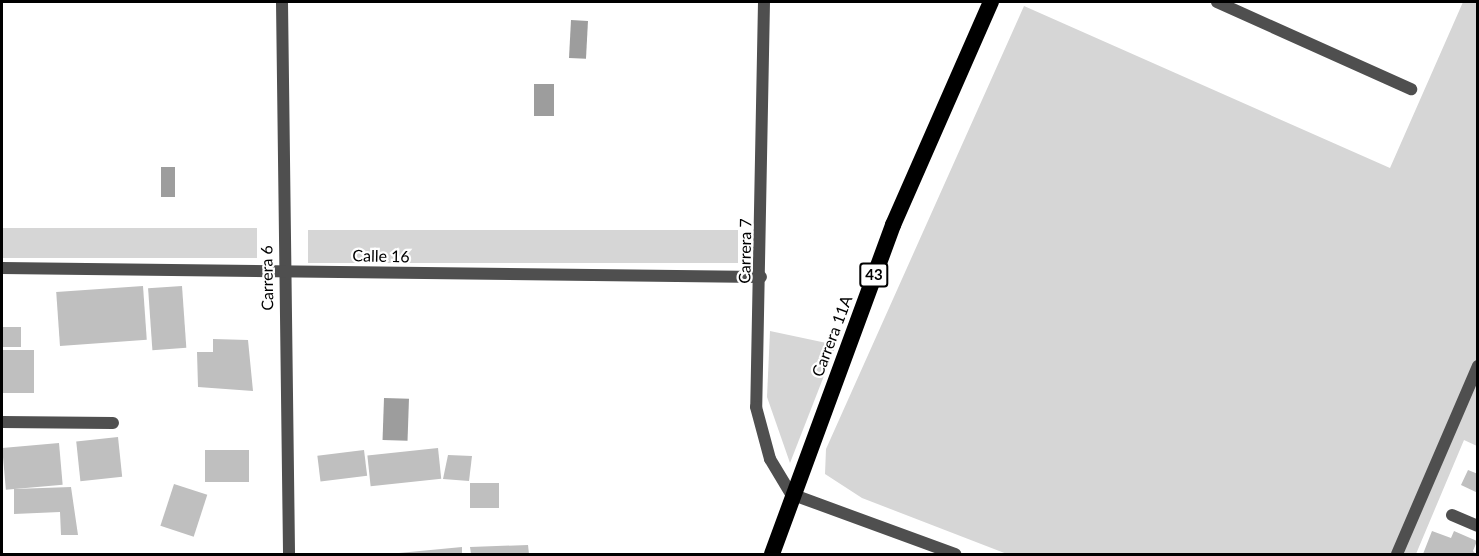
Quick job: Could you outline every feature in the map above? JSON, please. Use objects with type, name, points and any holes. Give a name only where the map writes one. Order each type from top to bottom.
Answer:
[{"type":"highway","name":"Carrera 11A","points":[[772,555],[791,494],[893,225],[991,2]]},
{"type":"street","name":"Carrera 6","points":[[282,2],[283,271],[289,555]]},
{"type":"street","name":"Carrera 7","points":[[764,2],[761,277],[756,407],[770,459],[791,494]]},
{"type":"street","points":[[1217,2],[1235,5],[1411,89]]},
{"type":"street","name":"Calle 16","points":[[2,268],[761,277]]},
{"type":"street","points":[[1397,555],[1478,366]]},
{"type":"street","points":[[2,422],[114,423]]},
{"type":"street","points":[[791,494],[955,555]]},
{"type":"street","points":[[1452,515],[1478,526]]},
{"type":"shaded area","points":[[1463,2],[1477,2],[1477,446],[1464,440],[1416,554],[1007,554],[862,498],[825,474],[826,449],[1024,6],[1390,168]]},
{"type":"shaded area","points":[[571,20],[588,21],[586,59],[569,58]]},
{"type":"shaded area","points":[[534,84],[554,84],[554,116],[534,116]]},
{"type":"shaded area","points":[[161,167],[175,167],[175,197],[161,197]]},
{"type":"shaded area","points":[[2,228],[257,228],[257,258],[2,258]]},
{"type":"shaded area","points":[[308,230],[738,230],[738,263],[308,263]]},
{"type":"shaded area","points":[[770,331],[836,345],[790,463],[767,397]]},
{"type":"shaded area","points":[[384,398],[409,399],[408,441],[383,440]]},
{"type":"building","points":[[143,286],[147,340],[60,346],[56,292]]},
{"type":"building","points":[[182,286],[186,348],[152,350],[148,288]]},
{"type":"building","points":[[2,327],[21,327],[21,347],[2,347]]},
{"type":"building","points":[[213,339],[248,340],[253,391],[198,387],[197,352],[213,352]]},
{"type":"building","points":[[2,350],[34,350],[34,393],[2,393]]},
{"type":"building","points":[[118,437],[122,477],[80,481],[76,441]]},
{"type":"building","points":[[59,443],[63,485],[6,490],[2,448]]},
{"type":"building","points":[[438,448],[441,479],[371,486],[367,455]]},
{"type":"building","points":[[205,450],[249,450],[249,482],[205,482]]},
{"type":"building","points":[[364,450],[367,476],[321,482],[317,456]]},
{"type":"building","points":[[448,455],[472,456],[469,481],[443,479]]},
{"type":"building","points":[[1468,470],[1478,474],[1478,493],[1461,485]]},
{"type":"building","points":[[470,483],[499,483],[499,508],[470,508]]},
{"type":"building","points":[[174,484],[207,495],[194,537],[160,526]]},
{"type":"building","points":[[71,487],[78,535],[61,535],[60,512],[14,514],[14,489]]},
{"type":"building","points":[[1432,531],[1451,538],[1454,531],[1477,541],[1473,551],[1476,554],[1423,554]]},
{"type":"building","points":[[528,545],[529,554],[471,554],[470,547]]},
{"type":"building","points":[[462,547],[462,554],[399,554],[399,553]]}]
